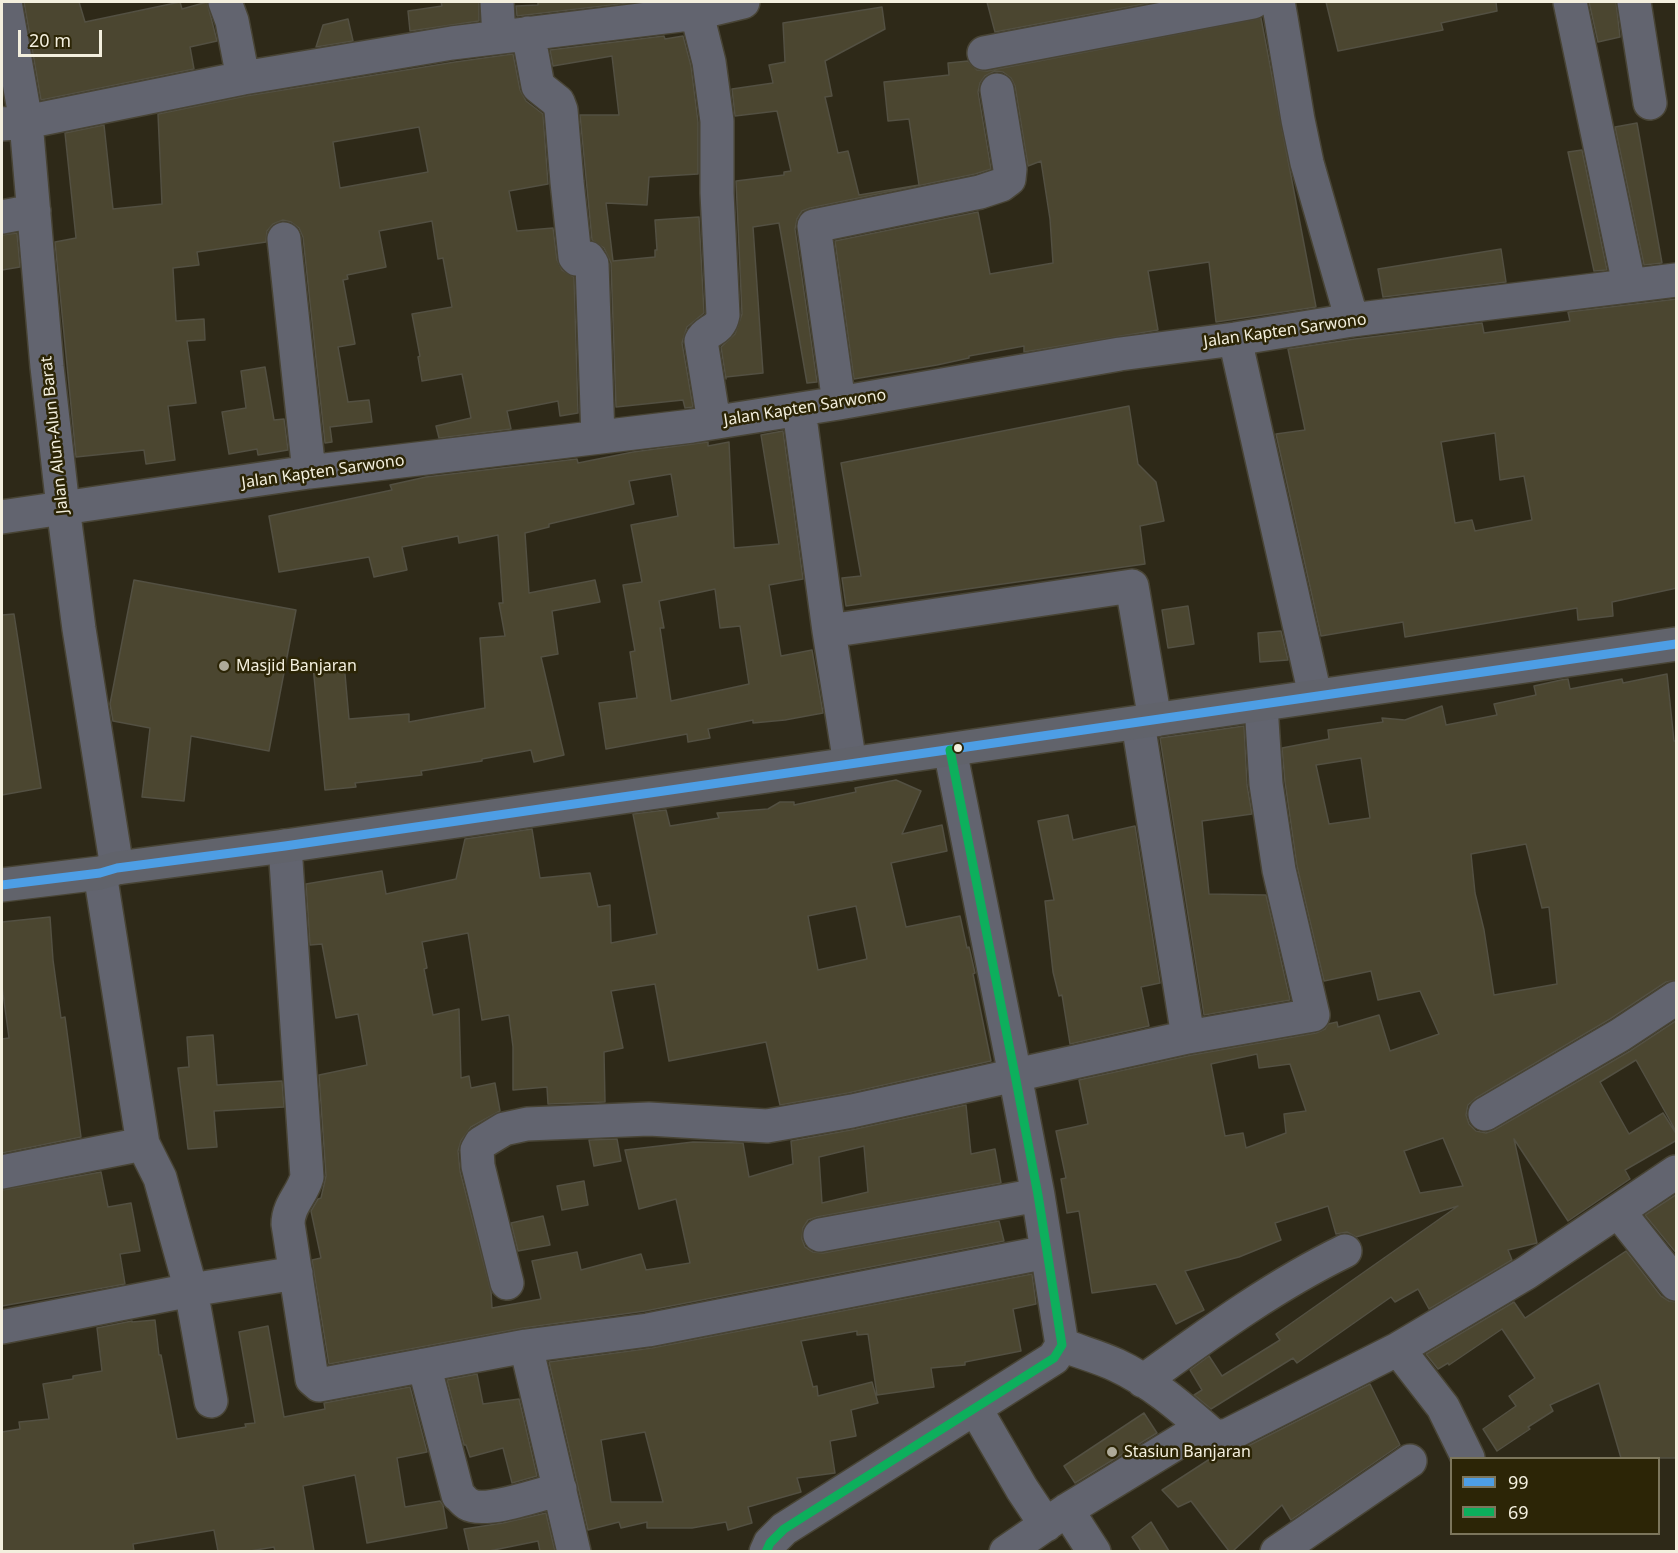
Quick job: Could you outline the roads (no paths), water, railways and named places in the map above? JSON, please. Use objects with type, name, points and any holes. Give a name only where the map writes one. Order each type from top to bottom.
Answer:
[{"type":"main road","points":[[2,885],[1677,644]]},
{"type":"street","name":"Jalan Alun-Alun Barat","points":[[5,2],[14,123],[34,211],[47,367],[63,507],[143,1144],[160,1178],[191,1290],[211,1401]]},
{"type":"street","points":[[225,2],[232,21],[243,78]]},
{"type":"street","points":[[497,2],[538,86],[558,102],[561,110],[575,257],[577,259],[588,258],[592,264],[598,437]]},
{"type":"street","points":[[14,123],[243,78],[452,43],[743,2]]},
{"type":"street","points":[[984,53],[1173,9],[1253,2]]},
{"type":"street","points":[[1275,2],[1279,7],[1306,163],[1352,320]]},
{"type":"street","points":[[1570,2],[1618,286]]},
{"type":"street","points":[[1634,2],[1650,103]]},
{"type":"street","points":[[696,7],[710,62],[717,121],[717,193],[723,315],[721,322],[711,332],[704,335],[701,341],[714,422]]},
{"type":"street","points":[[839,403],[814,226],[980,192],[1001,184],[1009,178],[1010,169],[997,90]]},
{"type":"street","points":[[2,217],[34,211]]},
{"type":"street","points":[[284,239],[309,472]]},
{"type":"street","name":"Jalan Kapten Sarwono","points":[[2,517],[309,472],[799,410],[1120,354],[1235,339],[1352,320],[1677,280]]},
{"type":"street","points":[[1235,339],[1315,695]]},
{"type":"street","points":[[799,410],[829,631],[850,764]]},
{"type":"street","points":[[829,631],[1132,586],[1146,722],[1188,1037]]},
{"type":"street","points":[[507,1282],[478,1166],[477,1150],[481,1143],[504,1129],[527,1124],[649,1119],[767,1126],[852,1111],[1188,1037],[1313,1015],[1279,870],[1266,784],[1261,705]]},
{"type":"street","points":[[766,1551],[770,1543],[784,1529],[1054,1358],[1062,1345],[1016,1075],[950,750]]},
{"type":"street","points":[[285,846],[307,1177],[288,1216],[312,1379],[316,1384],[322,1386],[526,1346],[648,1330],[1047,1252]]},
{"type":"street","points":[[1485,1114],[1620,1035],[1677,998]]},
{"type":"street","points":[[2,1172],[143,1144]]},
{"type":"street","points":[[1062,1345],[1115,1365],[1143,1380],[1198,1421],[1215,1437],[1228,1435],[1398,1348],[1526,1273],[1677,1172]]},
{"type":"street","points":[[820,1235],[1038,1195]]},
{"type":"street","points":[[1618,1211],[1677,1284]]},
{"type":"street","points":[[1143,1380],[1231,1317],[1320,1263],[1345,1251]]},
{"type":"street","points":[[2,1327],[191,1290],[296,1273]]},
{"type":"street","points":[[526,1346],[574,1551]]},
{"type":"street","points":[[1398,1348],[1443,1407],[1468,1457]]},
{"type":"street","points":[[424,1365],[458,1495],[468,1505],[479,1508],[560,1489]]},
{"type":"street","points":[[975,1408],[1022,1490],[1057,1517],[1094,1551]]},
{"type":"street","points":[[1006,1551],[1203,1427]]},
{"type":"street","points":[[1277,1551],[1410,1461]]},
{"type":"place","name":"Masjid Banjaran","points":[[224,666]]},
{"type":"place","name":"Stasiun Banjaran","points":[[1112,1452]]}]
